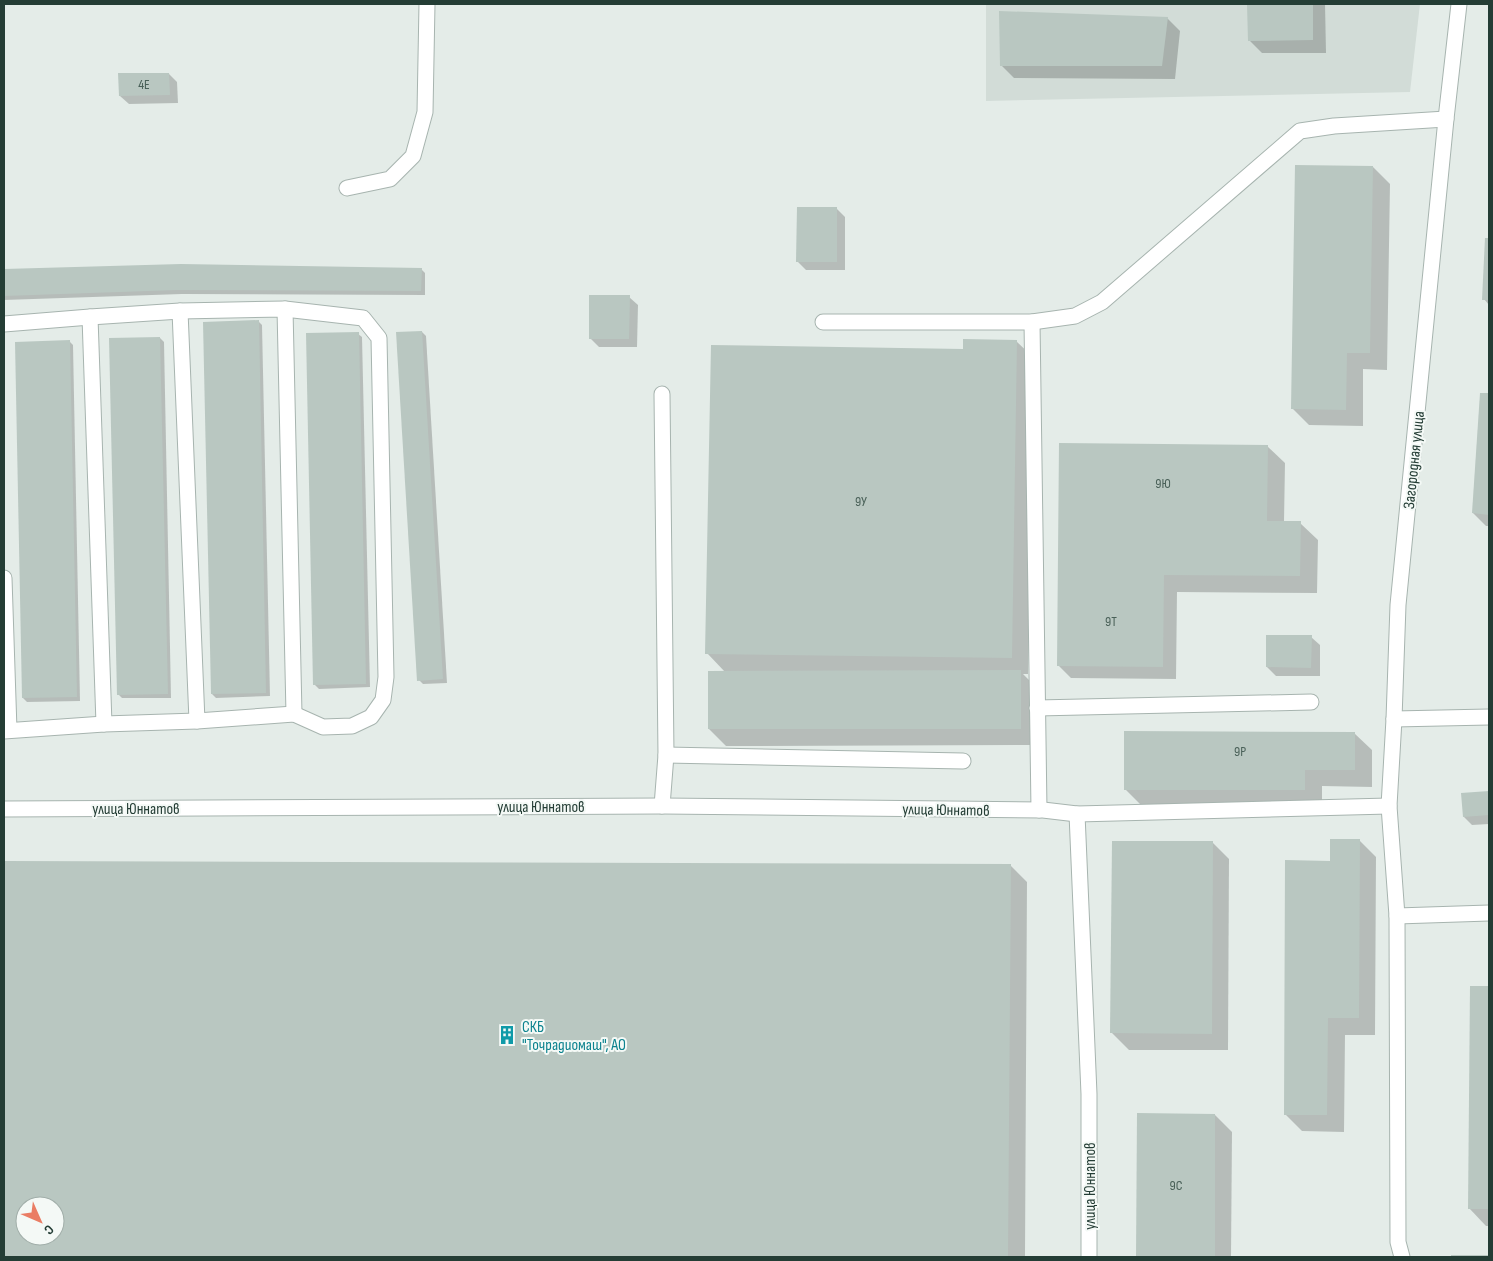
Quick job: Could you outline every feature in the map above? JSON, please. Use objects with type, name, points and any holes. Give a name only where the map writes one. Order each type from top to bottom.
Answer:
[{"type":"street","points":[[346,188],[390,179],[413,156],[425,112],[427,4]]},
{"type":"street","name":"Загородная улица","points":[[1402,1257],[1398,1242],[1397,916],[1389,806],[1398,604],[1459,4]]},
{"type":"street","points":[[823,322],[1032,322],[1075,316],[1102,302],[1300,131],[1334,126],[1446,118]]},
{"type":"street","points":[[285,309],[294,714]]},
{"type":"street","points":[[4,324],[180,311],[285,309],[363,318],[379,338],[386,677],[383,700],[372,717],[352,726],[323,727],[294,714],[197,722],[104,724],[6,730],[4,578]]},
{"type":"street","points":[[180,311],[197,722]]},
{"type":"street","points":[[90,317],[104,724]]},
{"type":"street","points":[[1032,322],[1039,810]]},
{"type":"street","points":[[662,394],[666,755],[662,806]]},
{"type":"street","points":[[1037,708],[1311,702]]},
{"type":"street","points":[[1394,719],[1489,717]]},
{"type":"street","points":[[666,755],[963,762]]},
{"type":"street","name":"улица Юннатов","points":[[4,809],[662,806],[1039,810],[1077,814],[1389,806]]},
{"type":"street","name":"улица Юннатов","points":[[1077,814],[1089,1094],[1089,1257]]},
{"type":"street","points":[[1397,916],[1489,913]]},
{"type":"shaded area","points":[[986,4],[1420,4],[1410,92],[986,101]]},
{"type":"building","points":[[1247,4],[1313,4],[1313,40],[1248,41]]},
{"type":"building","points":[[999,11],[1168,17],[1162,66],[1000,66]]},
{"type":"building","points":[[118,73],[169,73],[170,95],[119,96]]},
{"type":"building","points":[[1295,165],[1373,166],[1370,353],[1347,353],[1346,410],[1291,409]]},
{"type":"building","points":[[797,207],[837,207],[837,262],[796,262]]},
{"type":"building","points":[[1485,238],[1489,238],[1489,300],[1482,300]]},
{"type":"building","points":[[181,264],[422,268],[421,291],[177,290],[4,296],[4,269]]},
{"type":"building","points":[[589,295],[630,295],[629,339],[589,339]]},
{"type":"building","points":[[259,320],[266,693],[211,694],[203,322]]},
{"type":"building","points":[[422,331],[443,679],[417,681],[396,332]]},
{"type":"building","points":[[359,332],[366,684],[313,685],[306,333]]},
{"type":"building","points":[[160,337],[168,694],[117,695],[109,338]]},
{"type":"building","points":[[963,339],[1017,340],[1012,658],[705,654],[711,345],[963,349]]},
{"type":"building","points":[[70,340],[77,697],[22,698],[15,342]]},
{"type":"building","points":[[1480,393],[1489,393],[1489,515],[1472,513]]},
{"type":"building","points":[[1059,443],[1268,445],[1267,521],[1301,521],[1300,576],[1164,575],[1163,667],[1057,666]]},
{"type":"building","points":[[1266,635],[1312,635],[1311,668],[1266,667]]},
{"type":"building","points":[[1021,670],[1021,729],[708,729],[708,671]]},
{"type":"building","points":[[1124,731],[1355,732],[1355,770],[1305,770],[1305,790],[1124,790]]},
{"type":"building","points":[[1489,791],[1489,815],[1463,817],[1461,793]]},
{"type":"building","points":[[1330,839],[1360,839],[1359,1018],[1328,1018],[1327,1115],[1284,1115],[1285,860],[1330,861]]},
{"type":"building","points":[[1112,841],[1213,841],[1212,1034],[1110,1033]]},
{"type":"building","name":"СКБ \"Точрадиомаш\", АО","points":[[4,861],[1011,864],[1008,1257],[4,1257]]},
{"type":"building","points":[[1470,986],[1489,986],[1489,1209],[1468,1209]]},
{"type":"building","points":[[1137,1113],[1215,1114],[1215,1257],[1136,1257]]},
{"type":"building","points":[[1451,1255],[1489,1255],[1489,1257],[1451,1257]]},
{"type":"place","name":"СКБ \"Точрадиомаш\", АО","points":[[507,1035]]}]
